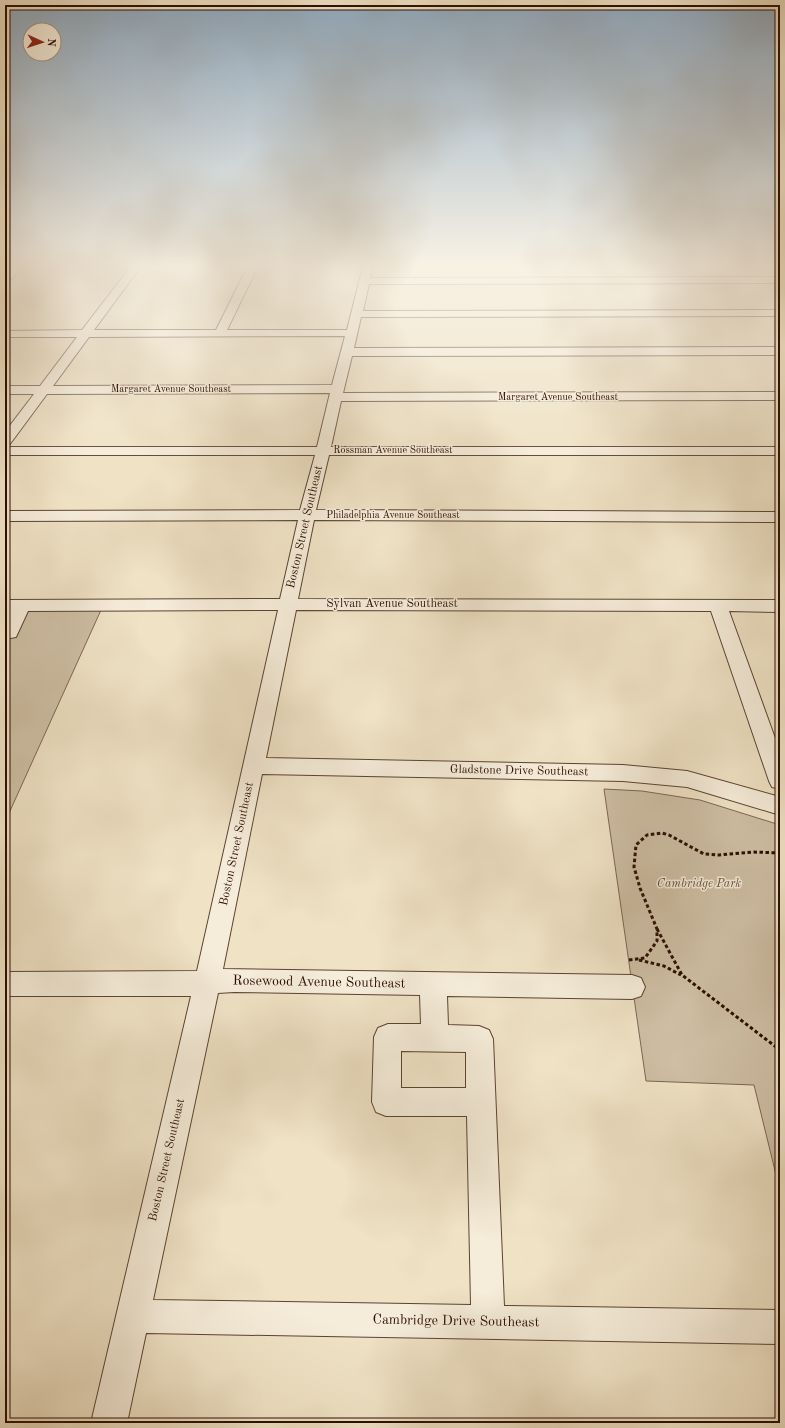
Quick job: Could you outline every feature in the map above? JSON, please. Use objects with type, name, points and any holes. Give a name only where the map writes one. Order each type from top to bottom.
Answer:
[{"type":"street","points":[[5,334],[351,333],[780,351]]},
{"type":"street","points":[[351,333],[359,333]]},
{"type":"street","name":"Boston Street Southeast","points":[[109,1423],[208,982],[308,515],[351,333]]},
{"type":"street","points":[[5,441],[85,334]]},
{"type":"street","name":"Margaret Avenue Southeast","points":[[5,390],[780,396]]},
{"type":"street","name":"Rossman Avenue Southeast","points":[[5,450],[780,451]]},
{"type":"street","name":"Philadelphia Avenue Southeast","points":[[5,516],[308,515],[780,517]]},
{"type":"street","name":"Sylvan Avenue Southeast","points":[[14,605],[289,604],[780,606]]},
{"type":"street","points":[[5,633],[10,633],[14,605]]},
{"type":"street","points":[[718,606],[780,781]]},
{"type":"street","name":"Gladstone Drive Southeast","points":[[254,766],[623,773],[687,779],[780,806]]},
{"type":"street","name":"Rosewood Avenue Southeast","points":[[5,984],[186,984],[234,980],[632,987]]},
{"type":"street","points":[[433,983],[435,1038]]},
{"type":"street","points":[[482,1102],[386,1102],[388,1037],[479,1039],[482,1102],[488,1322]]},
{"type":"street","name":"Cambridge Drive Southeast","points":[[132,1316],[780,1327]]},
{"type":"path","points":[[682,975],[657,929],[640,888],[634,867],[636,845],[647,835],[662,833],[669,835],[704,854],[720,855],[753,852],[780,853]]},
{"type":"path","points":[[629,960],[645,958],[657,941],[657,929]]},
{"type":"path","points":[[637,959],[664,966],[682,975],[780,1050]]},
{"type":"green space","points":[[5,609],[101,610],[5,822]]},
{"type":"green space","name":"Cambridge Park","points":[[604,789],[642,791],[700,800],[780,825],[780,1191],[754,1085],[646,1081]]}]
